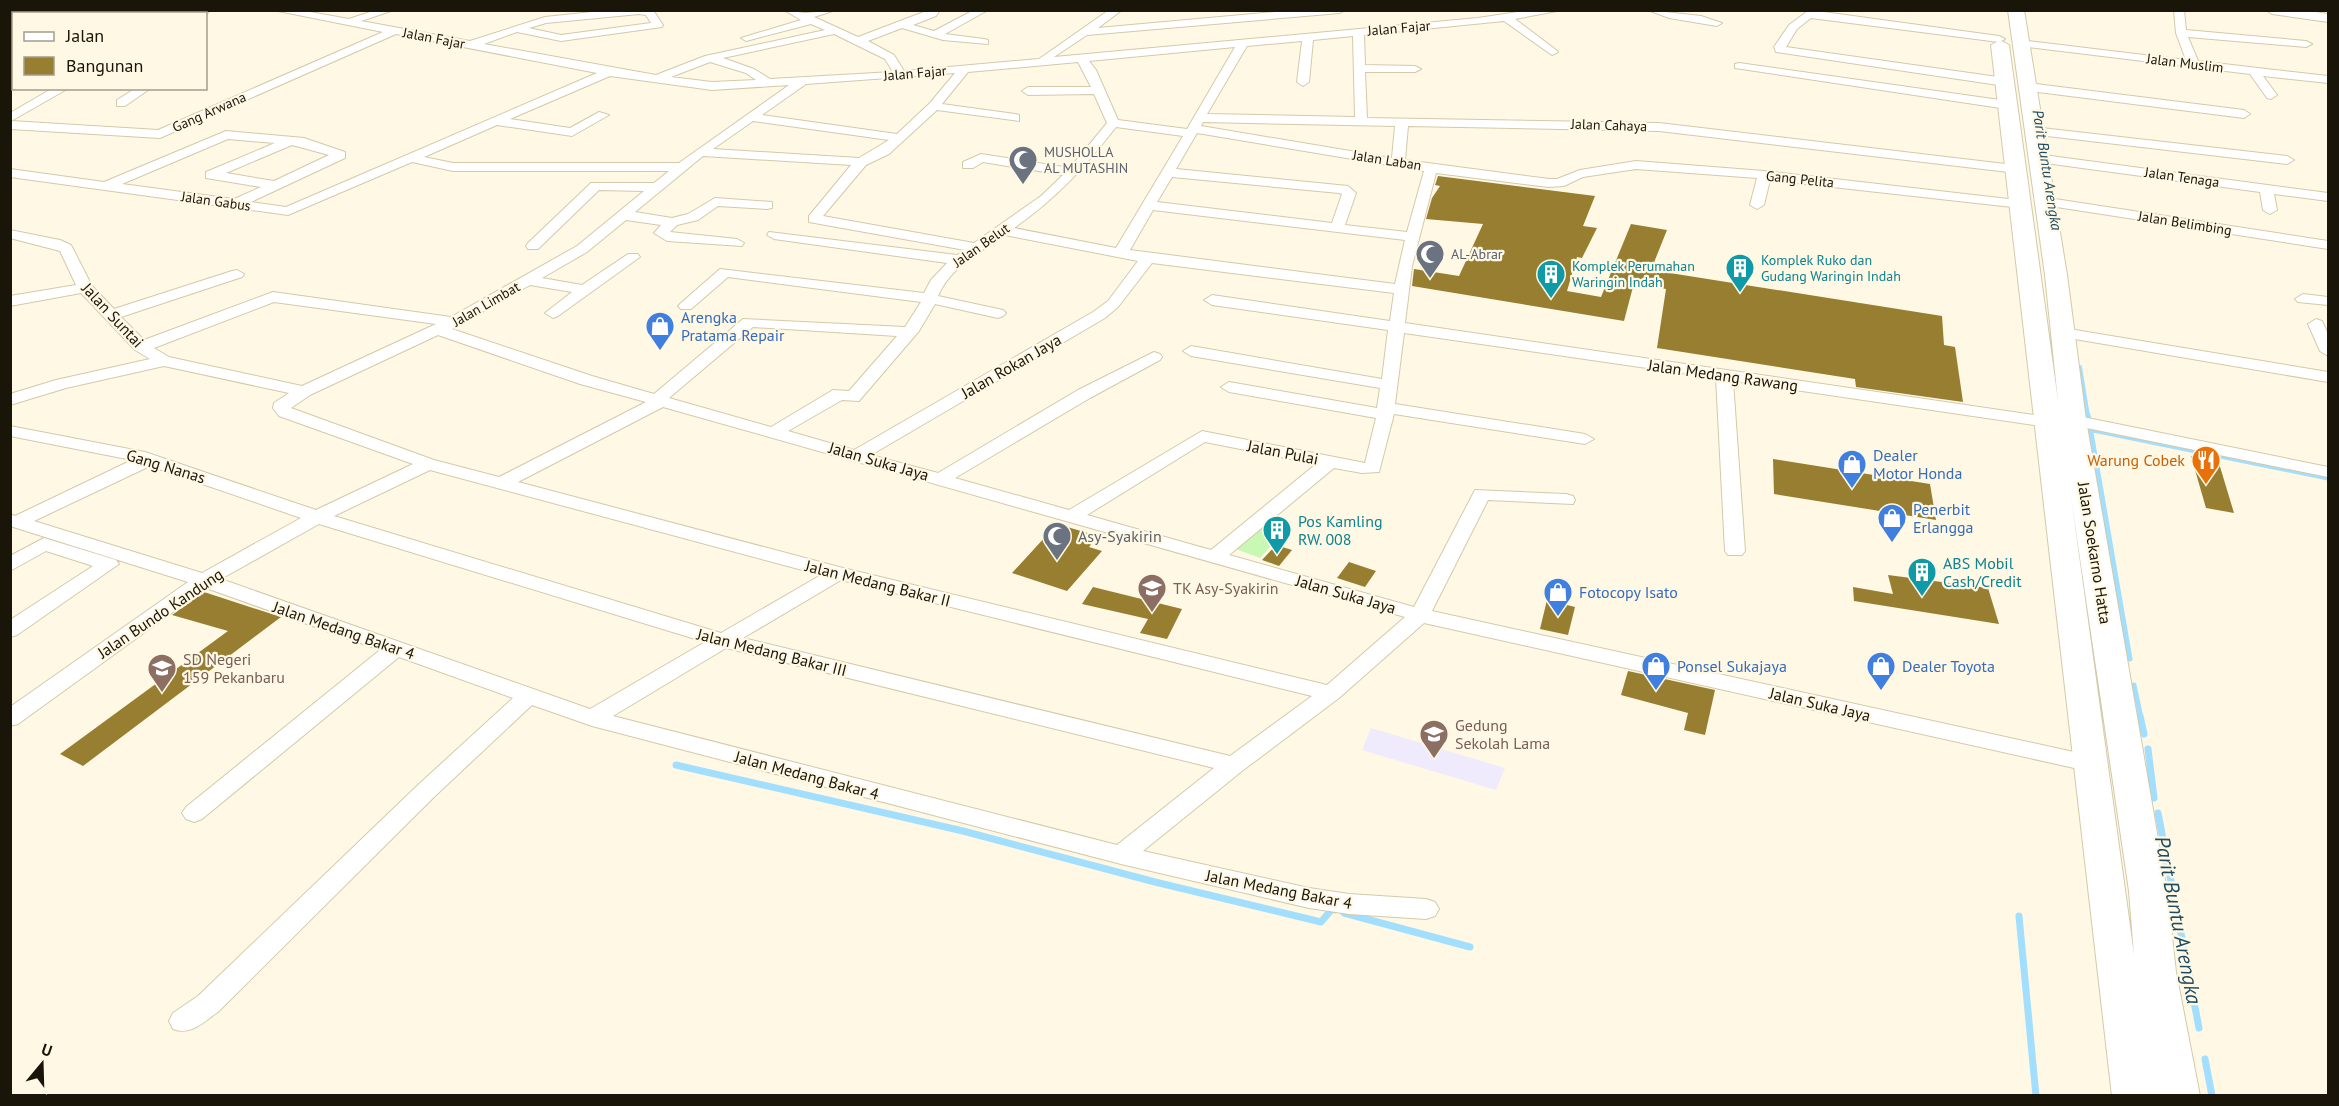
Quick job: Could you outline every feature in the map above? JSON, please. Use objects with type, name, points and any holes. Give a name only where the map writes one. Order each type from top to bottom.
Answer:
[{"type":"main road","name":"Jalan Soekarno Hatta","points":[[2016,10],[2016,36],[2024,91],[2040,149],[2037,203],[2042,273],[2076,423],[2092,764],[2115,962],[2134,1095]]},
{"type":"main road","name":"Jalan Soekarno Hatta","points":[[2024,91],[2040,149]]},
{"type":"main road","name":"Jalan Soekarno Hatta","points":[[2042,273],[2063,333],[2148,891],[2156,972],[2178,1095]]},
{"type":"main road","points":[[2115,962],[2156,972]]},
{"type":"street","name":"Jalan Fajar","points":[[278,10],[396,30],[609,72],[712,86],[900,75],[1444,24],[1557,10]]},
{"type":"street","points":[[349,22],[389,10]]},
{"type":"street","points":[[789,10],[890,57],[900,75]]},
{"type":"street","points":[[742,39],[831,10]]},
{"type":"street","points":[[857,41],[903,25],[935,10]]},
{"type":"street","points":[[935,35],[983,10]]},
{"type":"street","points":[[1041,61],[1117,10]]},
{"type":"street","points":[[1192,10],[1226,44]]},
{"type":"street","points":[[1085,32],[1340,10]]},
{"type":"street","points":[[1427,10],[1444,24]]},
{"type":"street","points":[[1653,10],[1670,16],[1696,17],[1717,23]]},
{"type":"street","points":[[2179,10],[2181,33],[2193,64]]},
{"type":"street","points":[[2272,10],[2328,18]]},
{"type":"street","points":[[470,44],[516,29],[545,20],[593,15],[645,11],[649,12],[658,25],[561,39],[516,29]]},
{"type":"street","points":[[1813,13],[1793,27],[1780,50],[2024,91]]},
{"type":"street","name":"Jalan Muslim","points":[[1813,13],[2016,36],[2193,64],[2328,80]]},
{"type":"street","points":[[593,15],[610,31]]},
{"type":"street","points":[[1506,17],[1552,52]]},
{"type":"street","points":[[545,20],[561,39]]},
{"type":"street","points":[[903,25],[963,41],[984,42]]},
{"type":"street","name":"Gang Arwana","points":[[10,125],[160,134],[396,30]]},
{"type":"street","points":[[656,79],[709,58],[834,31]]},
{"type":"street","points":[[1358,31],[1361,120]]},
{"type":"street","points":[[2181,33],[2306,44]]},
{"type":"street","points":[[1303,82],[1308,36]]},
{"type":"street","points":[[1120,254],[1243,43]]},
{"type":"street","points":[[1080,57],[1086,64],[1113,123],[1194,126]]},
{"type":"street","points":[[709,58],[750,70],[768,83]]},
{"type":"street","points":[[1739,66],[2024,91],[2244,114]]},
{"type":"street","points":[[965,68],[934,106],[900,138],[884,151],[861,162],[814,219],[977,248]]},
{"type":"street","points":[[1359,68],[1415,69]]},
{"type":"street","points":[[2254,71],[2271,95]]},
{"type":"street","name":"Jalan Gabus","points":[[10,173],[288,211],[609,72]]},
{"type":"street","name":"Jalan Limbat","points":[[428,464],[285,412],[281,405],[304,391],[446,326],[582,249],[700,152],[803,81]]},
{"type":"street","points":[[10,118],[59,90]]},
{"type":"street","points":[[121,103],[142,90]]},
{"type":"street","points":[[1028,91],[1098,90]]},
{"type":"street","points":[[934,106],[1015,118]]},
{"type":"street","points":[[495,121],[572,132],[603,115]]},
{"type":"street","points":[[751,117],[900,138]]},
{"type":"street","name":"Jalan Cahaya","points":[[1194,126],[1361,120],[1659,127],[2040,149]]},
{"type":"street","points":[[1398,162],[1402,121]]},
{"type":"street","name":"Jalan Belut","points":[[775,432],[839,394],[853,397],[924,312],[936,283],[958,261],[1046,199],[1073,174],[1113,123]]},
{"type":"street","name":"Jalan Laban","points":[[1194,126],[1431,168],[1549,183],[1559,183],[1580,174]]},
{"type":"street","points":[[160,134],[214,139]]},
{"type":"street","points":[[105,186],[214,139],[233,135],[309,144],[337,154],[339,157],[235,204]]},
{"type":"street","points":[[277,185],[211,175],[289,142]]},
{"type":"street","points":[[2040,149],[2287,160]]},
{"type":"street","name":"Jalan Tenaga","points":[[2040,149],[2328,197]]},
{"type":"street","points":[[700,152],[861,162]]},
{"type":"street","points":[[412,158],[453,167],[682,167]]},
{"type":"street","points":[[968,165],[981,158],[1073,174]]},
{"type":"street","name":"Gang Pelita","points":[[1580,174],[1636,165],[1764,175],[2037,203]]},
{"type":"street","name":"Jalan Pulai","points":[[1073,516],[1197,437],[1372,468],[1386,412],[1399,327],[1405,266],[1431,168]]},
{"type":"street","points":[[1166,172],[1346,190],[1349,193],[1337,228]]},
{"type":"street","points":[[1757,205],[1764,175]]},
{"type":"street","points":[[533,246],[596,186],[658,187]]},
{"type":"street","points":[[2266,188],[2270,210]]},
{"type":"street","points":[[624,215],[672,222],[693,217],[715,202],[767,204]]},
{"type":"street","name":"Jalan Belimbing","points":[[2037,203],[2075,206],[2328,245]]},
{"type":"street","points":[[1148,205],[1413,237]]},
{"type":"street","points":[[672,222],[662,235],[737,243]]},
{"type":"street","points":[[1001,230],[1120,254],[1403,290]]},
{"type":"street","name":"Jalan Suntai","points":[[10,234],[55,243],[66,248],[85,288],[141,347],[164,361],[304,391]]},
{"type":"street","points":[[774,235],[958,261]]},
{"type":"street","points":[[553,313],[633,257]]},
{"type":"street","name":"Jalan Rokan Jaya","points":[[858,455],[1099,315],[1113,304],[1148,258]]},
{"type":"street","points":[[686,306],[725,272],[928,298],[998,313]]},
{"type":"street","points":[[111,315],[237,274]]},
{"type":"street","points":[[527,280],[585,290]]},
{"type":"street","points":[[10,301],[85,288]]},
{"type":"street","name":"Jalan Suka Jaya","points":[[141,347],[273,297],[446,326],[586,380],[1420,615],[2092,764]]},
{"type":"street","points":[[2303,299],[2328,301]]},
{"type":"street","name":"Jalan Medang Rawang","points":[[1212,300],[1724,375],[2076,423],[2328,472]]},
{"type":"street","points":[[500,483],[659,400],[749,322],[909,332]]},
{"type":"street","points":[[2316,324],[2328,351]]},
{"type":"street","points":[[2063,333],[2328,377]]},
{"type":"street","points":[[1191,351],[1389,385]]},
{"type":"street","points":[[941,479],[1084,394],[1154,357]]},
{"type":"street","points":[[10,400],[62,384],[164,361]]},
{"type":"street","points":[[1724,375],[1735,551]]},
{"type":"street","points":[[1229,387],[1386,412],[1586,439]]},
{"type":"street","name":"Gang Nanas","points":[[10,431],[149,459],[317,517]]},
{"type":"street","points":[[14,521],[149,459]]},
{"type":"street","points":[[1214,557],[1330,462]]},
{"type":"street","name":"Jalan Medang Bakar II","points":[[428,464],[838,573],[1331,693]]},
{"type":"street","name":"Jalan Bundo Kandung","points":[[10,718],[204,580],[317,517],[428,464]]},
{"type":"street","points":[[1121,855],[1234,765],[1331,693],[1420,615],[1482,494],[1566,500]]},
{"type":"street","name":"Jalan Medang Bakar III","points":[[317,517],[722,640],[1234,765]]},
{"type":"street","name":"Jalan Medang Bakar 4","points":[[14,521],[204,580],[395,650],[592,718],[1121,855],[1309,898],[1348,904],[1426,909]]},
{"type":"street","points":[[10,565],[44,544],[109,564],[10,630]]},
{"type":"street","points":[[592,718],[838,573]]},
{"type":"street","points":[[194,813],[395,650]]},
{"type":"street","points":[[183,1021],[208,1004],[426,791],[528,696]]},
{"type":"shaded area","name":"Gedung Sekolah Lama","points":[[1371,728],[1505,768],[1496,790],[1362,750]]},
{"type":"green space","points":[[1257,524],[1283,533],[1260,558],[1233,548]]},
{"type":"building","points":[[1438,176],[1595,196],[1583,226],[1597,228],[1582,258],[1577,257],[1567,291],[1601,297],[1631,224],[1667,230],[1651,270],[1942,316],[1944,345],[1955,347],[1963,402],[1856,387],[1855,379],[1657,348],[1666,289],[1634,283],[1624,321],[1412,286],[1414,269],[1459,276],[1483,224],[1426,219],[1432,198],[1440,186],[1435,185]]},
{"type":"building","name":"Warung Cobek","points":[[2191,456],[2218,460],[2234,513],[2206,508]]},
{"type":"building","name":"Dealer Motor Honda","points":[[1773,459],[1930,484],[1936,520],[1774,494]]},
{"type":"building","name":"Asy-Syakirin","points":[[1057,524],[1098,536],[1089,547],[1102,551],[1067,591],[1012,573]]},
{"type":"building","name":"Pos Kamling RW. 008","points":[[1276,545],[1292,550],[1279,566],[1262,560]]},
{"type":"building","points":[[1349,562],[1376,571],[1365,587],[1337,578]]},
{"type":"building","name":"ABS Mobil Cash/Credit","points":[[1888,575],[1988,588],[1999,624],[1854,601],[1853,587],[1893,594]]},
{"type":"building","name":"TK Asy-Syakirin","points":[[1093,587],[1182,609],[1167,639],[1140,633],[1148,619],[1082,604]]},
{"type":"building","name":"SD Negeri 159 Pekanbaru","points":[[204,592],[281,617],[83,766],[60,754],[228,631],[172,615]]},
{"type":"building","name":"Fotocopy Isato","points":[[1547,600],[1575,607],[1568,635],[1540,629]]},
{"type":"building","name":"Ponsel Sukajaya","points":[[1628,671],[1715,690],[1705,735],[1684,730],[1688,713],[1621,695]]},
{"type":"waterway","name":"Parit Buntu Arengka","points":[[2080,367],[2088,416]]},
{"type":"waterway","name":"Parit Buntu Arengka","points":[[2088,415],[2130,659]]},
{"type":"waterway","points":[[2093,430],[2328,478]]},
{"type":"waterway","name":"Parit Buntu Arengka","points":[[2134,685],[2141,718]]},
{"type":"waterway","name":"Parit Buntu Arengka","points":[[2140,716],[2144,734]]},
{"type":"waterway","name":"Parit Buntu Arengka","points":[[2148,749],[2154,798]]},
{"type":"waterway","points":[[676,765],[963,831],[1155,882],[1321,922],[1332,909],[1335,910]]},
{"type":"waterway","name":"Parit Buntu Arengka","points":[[2158,813],[2199,1028]]},
{"type":"waterway","points":[[1344,913],[1470,947]]},
{"type":"waterway","points":[[2019,916],[2036,1096]]},
{"type":"waterway","name":"Parit Buntu Arengka","points":[[2205,1059],[2212,1096]]},
{"type":"place","name":"MUSHOLLA AL MUTASHIN","points":[[1023,186]]},
{"type":"place","name":"AL-Abrar","points":[[1430,280]]},
{"type":"place","name":"Komplek Ruko dan Gudang Waringin Indah","points":[[1740,294]]},
{"type":"place","name":"Komplek Perumahan Waringin Indah","points":[[1551,300]]},
{"type":"place","name":"Arengka Pratama Repair","points":[[660,352]]},
{"type":"place","name":"Warung Cobek","points":[[2206,486]]},
{"type":"place","name":"Dealer Motor Honda","points":[[1852,490]]},
{"type":"place","name":"Penerbit Erlangga","points":[[1892,544]]},
{"type":"place","name":"Pos Kamling RW. 008","points":[[1277,556]]},
{"type":"place","name":"Asy-Syakirin","points":[[1057,562]]},
{"type":"place","name":"ABS Mobil Cash/Credit","points":[[1922,598]]},
{"type":"place","name":"TK Asy-Syakirin","points":[[1152,614]]},
{"type":"place","name":"Fotocopy Isato","points":[[1558,618]]},
{"type":"place","name":"Ponsel Sukajaya","points":[[1656,692]]},
{"type":"place","name":"Dealer Toyota","points":[[1881,692]]},
{"type":"place","name":"SD Negeri 159 Pekanbaru","points":[[162,694]]},
{"type":"place","name":"Gedung Sekolah Lama","points":[[1434,760]]}]
